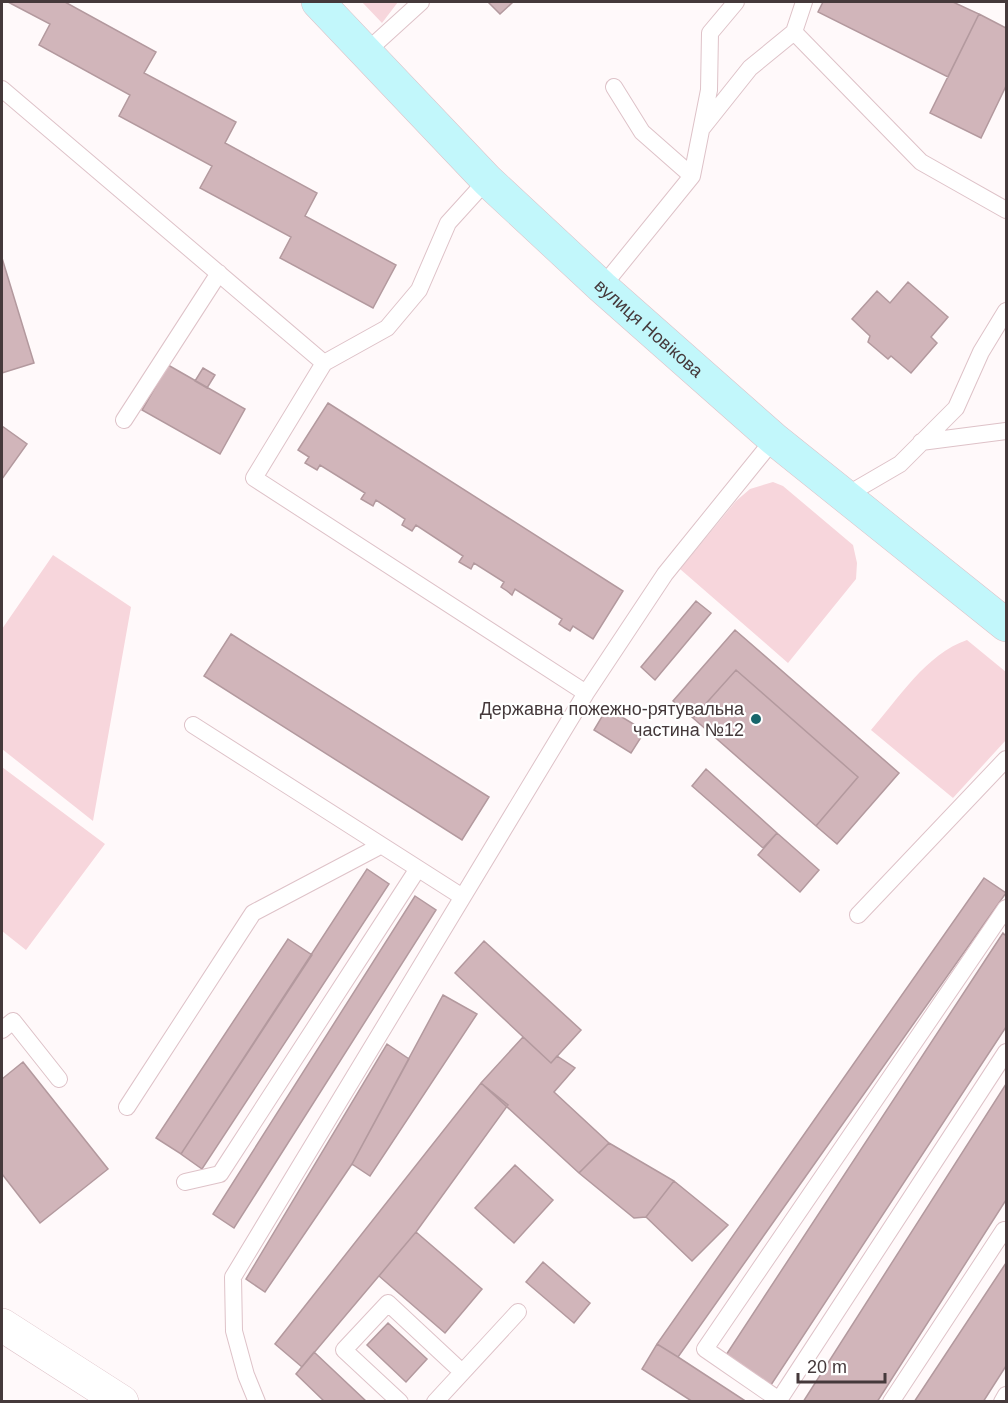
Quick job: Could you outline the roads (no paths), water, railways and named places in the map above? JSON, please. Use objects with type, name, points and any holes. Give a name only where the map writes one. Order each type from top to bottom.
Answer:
[{"type":"main road","name":"вулиця Новікова","points":[[318,2],[487,180],[602,287],[774,439],[1006,625]]},
{"type":"street","points":[[2,1325],[122,1401]]},
{"type":"lane","points":[[366,52],[421,2]]},
{"type":"lane","points":[[602,287],[692,176],[709,90],[710,33],[736,2]]},
{"type":"lane","points":[[701,130],[750,68],[794,32],[804,2]]},
{"type":"lane","points":[[794,32],[921,162],[1006,210]]},
{"type":"lane","points":[[615,87],[642,132],[692,176]]},
{"type":"lane","points":[[2,89],[324,363]]},
{"type":"lane","points":[[487,180],[448,223],[419,290],[387,328],[324,363],[254,478],[586,693]]},
{"type":"lane","points":[[124,420],[219,273]]},
{"type":"lane","points":[[845,496],[900,464],[956,408],[981,352],[1006,311]]},
{"type":"lane","points":[[921,442],[1006,431]]},
{"type":"lane","points":[[257,1401],[246,1375],[234,1331],[233,1277],[461,896],[586,693],[665,574],[774,439]]},
{"type":"lane","points":[[193,724],[417,870],[461,896]]},
{"type":"lane","points":[[858,915],[1006,759]]},
{"type":"lane","points":[[127,1107],[253,913],[380,846]]},
{"type":"lane","points":[[185,1182],[220,1173],[417,870]]},
{"type":"lane","points":[[1006,908],[705,1349],[780,1401],[1006,1052]]},
{"type":"lane","points":[[2,1030],[13,1021],[59,1079]]},
{"type":"lane","points":[[891,1401],[1004,1230]]},
{"type":"lane","points":[[400,1401],[344,1350],[388,1303],[462,1372]]},
{"type":"lane","points":[[435,1401],[518,1312]]},
{"type":"lane","points":[[1002,1401],[1006,1395]]},
{"type":"place","name":"Державна пожежно-рятувальна частина №12","points":[[756,719]]}]
